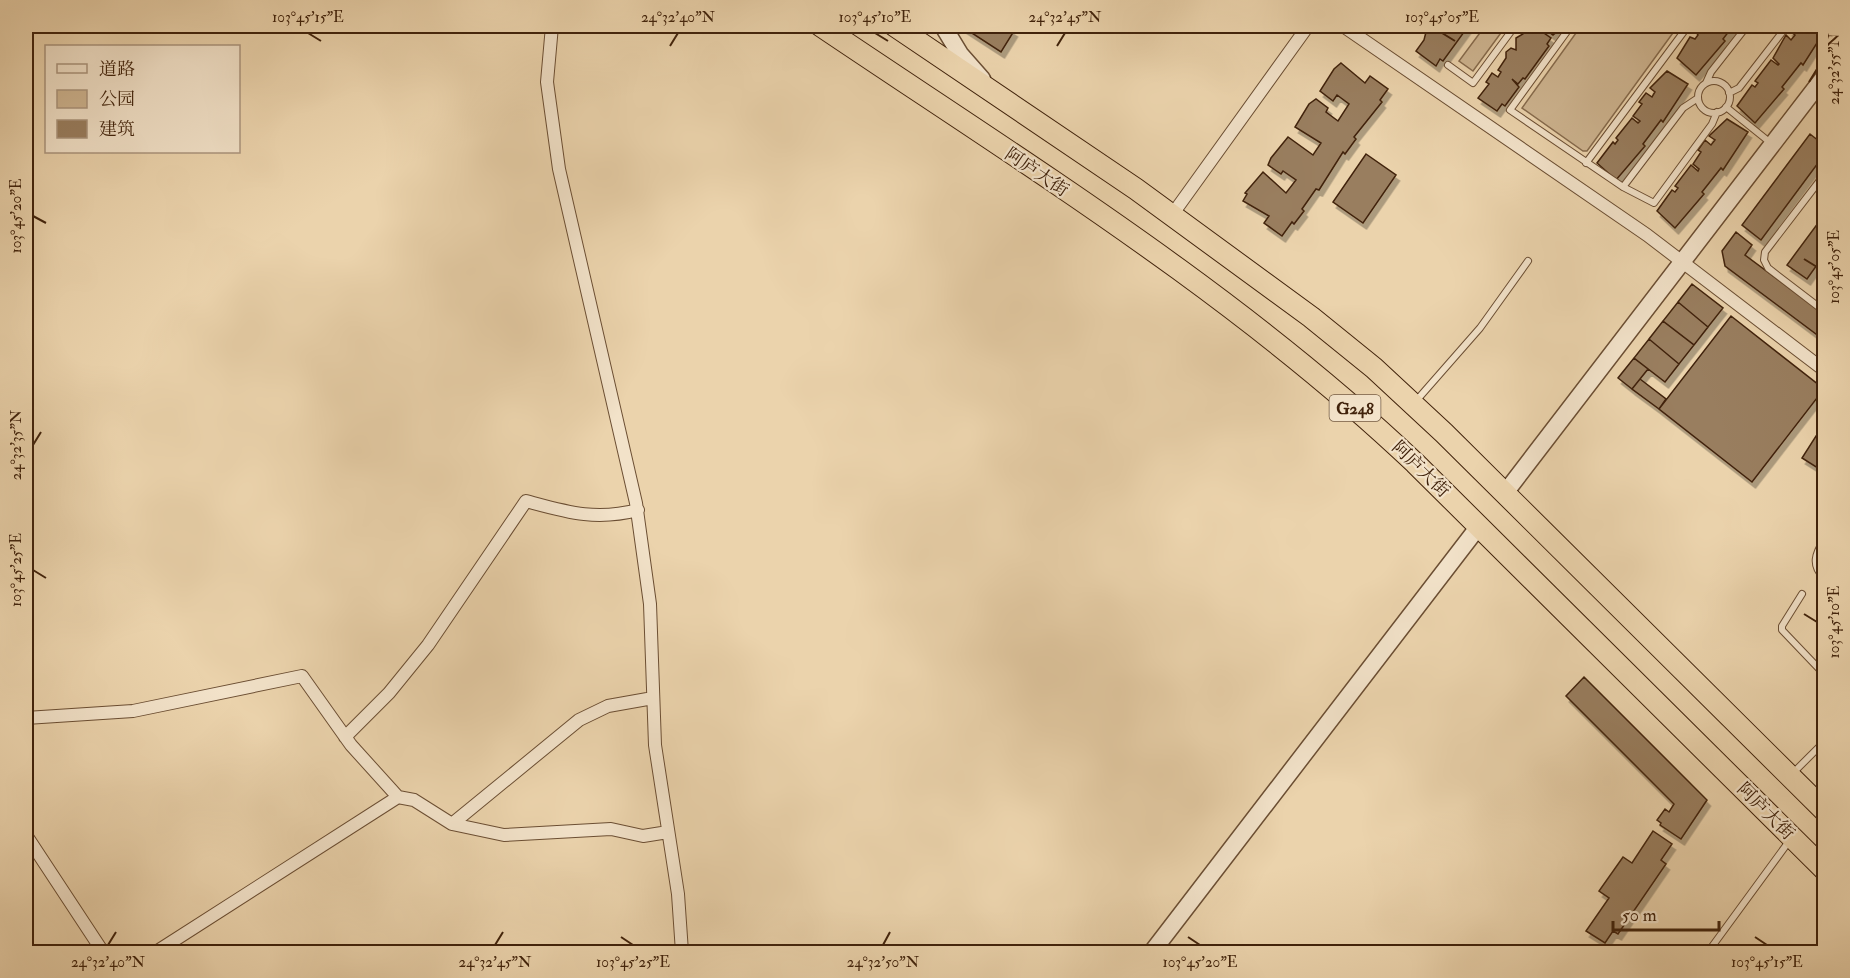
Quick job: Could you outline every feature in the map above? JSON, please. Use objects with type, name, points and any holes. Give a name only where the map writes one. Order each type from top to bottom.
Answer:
[{"type":"highway","name":"阿庐大街","points":[[821,26],[1112,223],[1285,350],[1373,423],[1824,869]]},
{"type":"highway","name":"G248","points":[[895,26],[1172,215],[1311,317],[1414,404],[1824,810]]},
{"type":"street","points":[[552,26],[547,82],[559,169],[638,510],[650,604],[656,745],[678,894],[682,952]]},
{"type":"street","points":[[943,26],[960,54],[994,93]]},
{"type":"street","points":[[1172,215],[1308,26]]},
{"type":"street","points":[[1343,26],[1683,262],[1824,370]]},
{"type":"street","points":[[1505,493],[1824,77]]},
{"type":"street","points":[[345,737],[389,693],[428,645],[526,501],[581,515],[610,516],[638,510]]},
{"type":"street","points":[[1152,952],[1479,526]]},
{"type":"street","points":[[26,718],[133,711],[302,676],[345,737],[398,797],[414,801],[452,824],[504,835],[610,829],[642,836],[668,832]]},
{"type":"street","points":[[452,824],[579,720],[608,706],[653,698]]},
{"type":"street","points":[[156,952],[398,797]]},
{"type":"street","points":[[26,835],[103,952]]},
{"type":"lane","points":[[1448,65],[1473,83],[1515,26]]},
{"type":"lane","points":[[1571,26],[1510,110],[1623,187],[1654,203],[1717,112],[1726,107],[1729,93]]},
{"type":"lane","points":[[1586,163],[1688,26]]},
{"type":"lane","points":[[1717,112],[1703,109],[1698,98],[1699,92],[1711,72],[1747,26]]},
{"type":"lane","points":[[1729,93],[1739,88],[1787,26]]},
{"type":"lane","points":[[1706,83],[1718,82],[1729,93]]},
{"type":"lane","points":[[1623,187],[1683,108],[1698,98]]},
{"type":"lane","points":[[1726,107],[1773,144]]},
{"type":"lane","points":[[1824,175],[1765,252],[1764,260],[1768,268],[1824,311]]},
{"type":"lane","points":[[1414,404],[1480,328],[1528,261]]},
{"type":"lane","points":[[1824,540],[1815,560],[1818,572],[1824,578]]},
{"type":"lane","points":[[1802,594],[1782,626],[1782,630],[1824,674]]},
{"type":"lane","points":[[1791,776],[1824,742]]},
{"type":"lane","points":[[1708,952],[1792,837]]},
{"type":"green space","points":[[1485,26],[1506,26],[1473,71],[1459,61]]},
{"type":"green space","points":[[1581,26],[1678,26],[1587,151],[1583,151],[1522,108]]},
{"type":"building","points":[[961,26],[1006,26],[1014,31],[1001,52]]},
{"type":"building","points":[[1433,26],[1467,28],[1443,61],[1440,59],[1436,66],[1416,51],[1424,40],[1426,32],[1436,29]]},
{"type":"building","points":[[1530,26],[1564,26],[1553,35],[1546,30],[1544,33],[1551,38],[1547,44],[1549,46],[1525,79],[1523,78],[1518,84],[1512,79],[1519,87],[1505,106],[1502,104],[1497,111],[1478,98],[1489,84],[1486,82],[1492,73],[1498,77],[1501,72],[1498,70],[1506,58],[1506,52],[1511,48],[1516,50],[1516,38]]},
{"type":"building","points":[[1698,26],[1733,26],[1723,39],[1725,41],[1696,75],[1677,58],[1690,37],[1695,39],[1698,35],[1695,30]]},
{"type":"building","points":[[1793,26],[1824,26],[1824,32],[1803,65],[1801,63],[1782,87],[1784,89],[1755,123],[1737,106],[1752,85],[1755,87],[1758,83],[1755,81],[1771,60],[1779,64],[1773,58],[1786,35],[1791,40],[1795,35],[1789,30]]},
{"type":"building","points":[[1341,63],[1365,83],[1370,76],[1388,89],[1380,100],[1382,102],[1354,137],[1356,139],[1345,154],[1343,152],[1319,190],[1316,189],[1302,209],[1304,211],[1282,236],[1264,223],[1269,216],[1243,201],[1247,194],[1245,193],[1263,172],[1286,193],[1296,180],[1268,165],[1288,137],[1313,155],[1321,143],[1295,127],[1309,104],[1316,99],[1328,108],[1326,112],[1338,121],[1349,104],[1337,95],[1333,101],[1320,91],[1334,69]]},
{"type":"building","points":[[1667,71],[1688,84],[1663,122],[1661,120],[1643,144],[1645,146],[1616,180],[1597,163],[1613,142],[1615,144],[1618,140],[1616,138],[1632,118],[1638,123],[1640,121],[1633,116],[1642,104],[1639,102],[1646,93],[1652,97],[1655,92],[1650,88]]},
{"type":"building","points":[[1727,119],[1748,132],[1723,170],[1721,168],[1702,192],[1704,194],[1675,228],[1657,211],[1672,190],[1675,192],[1678,188],[1675,186],[1691,165],[1698,171],[1699,169],[1693,164],[1701,152],[1698,150],[1705,140],[1711,145],[1715,140],[1709,136]]},
{"type":"building","points":[[1810,134],[1824,145],[1824,155],[1761,240],[1742,225]]},
{"type":"building","points":[[1366,154],[1396,175],[1363,223],[1333,202]]},
{"type":"building","points":[[1824,215],[1824,255],[1807,279],[1787,265]]},
{"type":"building","points":[[1736,232],[1752,245],[1745,255],[1824,314],[1824,340],[1725,266],[1722,251]]},
{"type":"building","points":[[1692,284],[1723,308],[1708,327],[1678,302]]},
{"type":"building","points":[[1678,302],[1708,327],[1694,345],[1663,321]]},
{"type":"building","points":[[1731,316],[1824,389],[1752,482],[1659,409]]},
{"type":"building","points":[[1663,321],[1694,345],[1679,364],[1649,339]]},
{"type":"building","points":[[1649,339],[1679,364],[1665,382],[1634,358]]},
{"type":"building","points":[[1634,358],[1648,369],[1632,389],[1618,378]]},
{"type":"building","points":[[1640,379],[1666,399],[1659,409],[1632,389]]},
{"type":"building","points":[[1816,436],[1824,442],[1824,472],[1802,458]]},
{"type":"building","points":[[1584,677],[1707,800],[1681,839],[1660,825],[1661,823],[1657,820],[1665,809],[1669,812],[1674,804],[1566,696]]},
{"type":"building","points":[[1653,831],[1672,844],[1661,860],[1666,864],[1618,934],[1613,931],[1605,943],[1586,931],[1609,898],[1599,891],[1623,857],[1632,863]]}]
